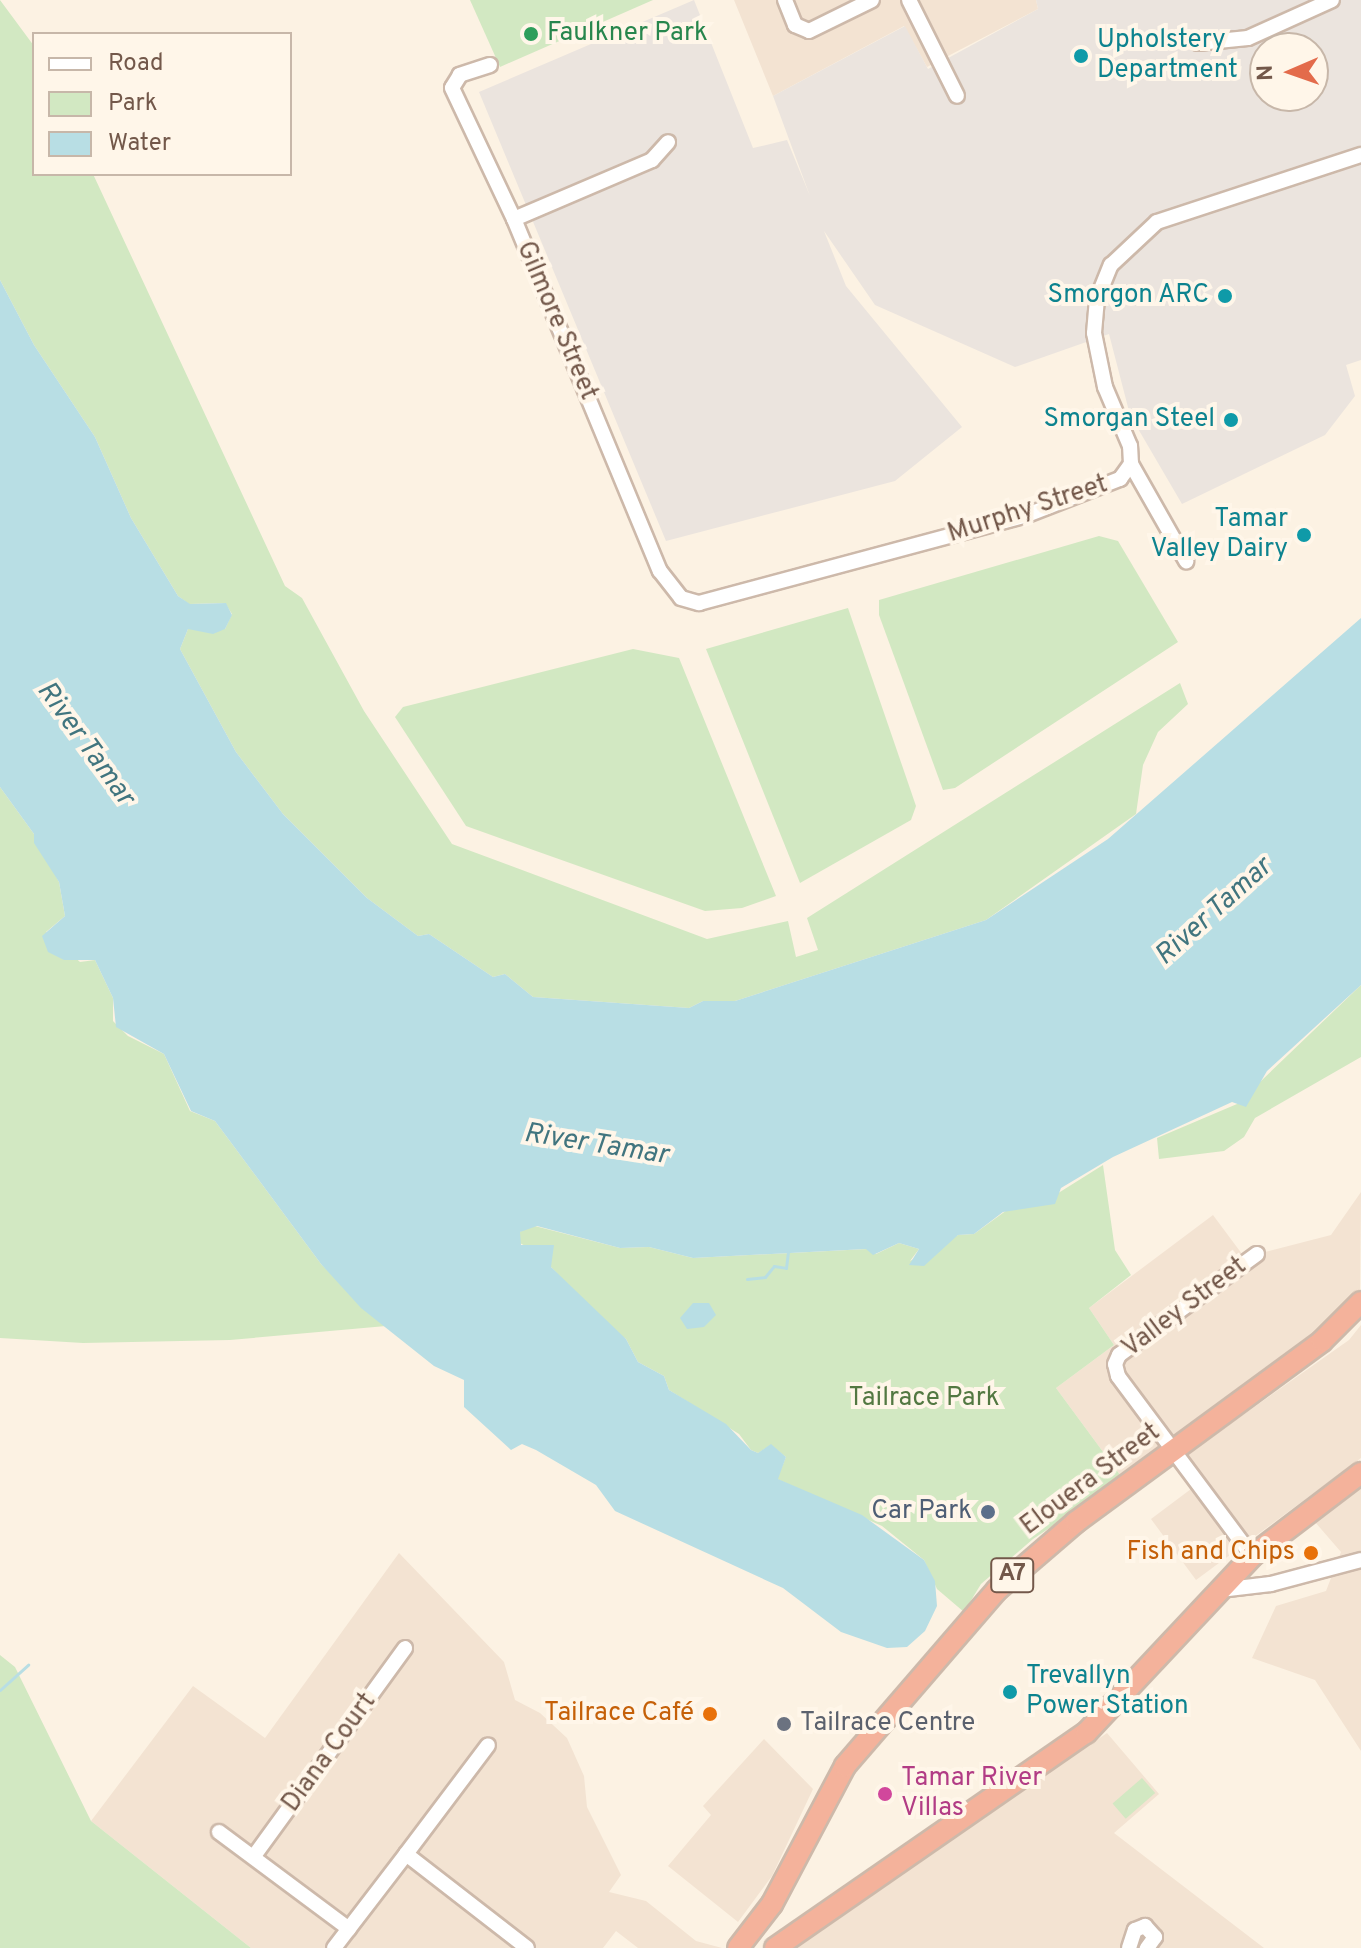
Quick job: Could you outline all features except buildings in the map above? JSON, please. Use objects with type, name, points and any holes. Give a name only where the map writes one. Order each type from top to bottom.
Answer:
[{"type":"highway","name":"Elouera Street","points":[[757,1926],[845,1766],[980,1608],[1046,1546],[1322,1341],[1361,1302]]},
{"type":"highway","points":[[757,1926],[782,1946],[1086,1733],[1247,1561],[1361,1473]]},
{"type":"highway","name":"A7","points":[[738,1948],[757,1926]]},
{"type":"street","points":[[785,0],[795,25],[809,31],[872,0]]},
{"type":"street","points":[[909,0],[957,96]]},
{"type":"street","points":[[1198,43],[1248,38],[1332,0]]},
{"type":"street","name":"Gilmore Street","points":[[490,65],[460,75],[452,88],[514,219],[660,571],[681,598]]},
{"type":"street","points":[[514,219],[652,160],[668,142]]},
{"type":"street","name":"Murphy Street","points":[[681,598],[721,600],[1027,515],[1106,487],[1131,464],[1130,446],[1105,387],[1094,333],[1097,299],[1111,265],[1136,236],[1157,222],[1361,155]]},
{"type":"street","points":[[1131,464],[1186,561]]},
{"type":"street","name":"Valley Street","points":[[1173,1451],[1118,1376],[1115,1364],[1119,1355],[1257,1254]]},
{"type":"street","points":[[1173,1451],[1247,1561],[1256,1586]]},
{"type":"street","points":[[1220,1590],[1256,1586],[1361,1560]]},
{"type":"street","name":"Diana Court","points":[[254,1856],[405,1648]]},
{"type":"street","points":[[334,1948],[488,1745]]},
{"type":"street","points":[[219,1832],[349,1929]]},
{"type":"street","points":[[406,1854],[527,1948]]},
{"type":"street","points":[[1129,1948],[1135,1930],[1145,1926],[1155,1937],[1147,1948]]},
{"type":"shaded area","points":[[694,0],[753,148],[787,140],[810,196],[773,96],[905,26],[928,69],[1038,9],[1036,0],[1361,0],[1361,360],[1346,365],[1355,396],[1325,435],[1182,504],[1130,415],[1109,334],[1015,367],[875,305],[824,231],[846,286],[962,427],[895,481],[666,541],[479,92]]},
{"type":"shaded area","points":[[734,0],[1036,0],[1038,9],[927,67],[904,26],[773,96]]},
{"type":"shaded area","points":[[1361,1192],[1360,1291],[1326,1328],[1123,1479],[1056,1388],[1114,1345],[1089,1308],[1213,1215],[1242,1254],[1257,1254],[1331,1235]]},
{"type":"shaded area","points":[[1361,1325],[1361,1458],[1196,1580],[1151,1519],[1191,1489],[1172,1465],[1349,1340]]},
{"type":"shaded area","points":[[1361,1488],[1361,1751],[1315,1680],[1252,1658],[1276,1606],[1326,1591],[1341,1552],[1315,1522]]},
{"type":"shaded area","points":[[399,1553],[504,1662],[515,1700],[540,1713],[567,1738],[584,1776],[587,1807],[621,1875],[609,1892],[646,1901],[696,1941],[722,1948],[638,1948],[616,1931],[603,1948],[251,1948],[91,1821],[193,1686],[265,1738]]},
{"type":"shaded area","points":[[1107,1733],[1159,1794],[1114,1833],[1264,1948],[792,1948]]},
{"type":"shaded area","points":[[764,1739],[813,1789],[772,1876],[738,1922],[668,1866],[711,1815],[703,1806]]},
{"type":"green space","points":[[0,0],[32,43],[32,176],[94,176],[285,586],[302,598],[364,711],[452,844],[707,939],[788,921],[796,957],[818,950],[807,918],[1180,683],[1188,704],[1158,732],[1143,765],[1136,814],[986,920],[735,1001],[703,1001],[689,1008],[533,997],[505,974],[493,977],[429,934],[418,936],[367,898],[283,814],[236,752],[180,649],[188,629],[225,629],[232,614],[225,603],[189,604],[178,596],[131,518],[95,437],[34,345],[0,280]]},
{"type":"green space","name":"Faulkner Park","points":[[470,0],[653,0],[500,67]]},
{"type":"green space","points":[[1099,536],[1118,541],[1178,642],[955,788],[943,790],[879,615],[879,600]]},
{"type":"green space","points":[[848,608],[916,806],[911,820],[800,883],[706,649]]},
{"type":"green space","points":[[633,649],[679,658],[776,896],[742,908],[705,911],[466,826],[395,717],[403,707]]},
{"type":"green space","points":[[0,787],[34,834],[59,882],[65,916],[46,932],[80,962],[95,960],[113,998],[113,1021],[128,1036],[164,1054],[190,1111],[215,1121],[321,1264],[386,1326],[230,1340],[83,1343],[0,1338]]},
{"type":"green space","points":[[1361,985],[1361,1057],[1255,1118],[1244,1137],[1224,1151],[1159,1159],[1157,1138],[1237,1104]]},
{"type":"green space","name":"Tailrace Park","points":[[1103,1165],[1115,1250],[1131,1275],[1089,1308],[1114,1345],[1056,1388],[1123,1479],[1033,1539],[981,1584],[964,1612],[937,1589],[924,1560],[882,1526],[777,1479],[786,1457],[771,1445],[758,1453],[751,1450],[739,1434],[669,1390],[664,1376],[638,1362],[626,1339],[603,1323],[551,1267],[551,1260],[518,1242],[520,1232],[531,1225],[620,1248],[649,1247],[693,1258],[867,1249],[876,1254],[899,1243],[919,1249],[910,1261],[958,1235],[974,1234],[1007,1210],[1044,1202]]},
{"type":"green space","points":[[0,1655],[15,1667],[91,1821],[251,1948],[0,1948]]},
{"type":"green space","points":[[1142,1778],[1155,1793],[1126,1819],[1113,1804]]},
{"type":"water","name":"River Tamar","points":[[0,280],[34,345],[95,437],[131,518],[178,596],[190,604],[226,603],[232,615],[225,629],[213,634],[188,629],[180,649],[236,752],[283,814],[367,898],[418,936],[429,934],[493,977],[505,974],[533,997],[689,1008],[703,1001],[735,1001],[986,920],[1108,839],[1361,618],[1361,985],[1267,1071],[1246,1107],[1232,1102],[1113,1157],[1061,1188],[1055,1204],[1003,1212],[974,1234],[958,1235],[924,1266],[909,1265],[919,1249],[899,1243],[873,1255],[866,1249],[693,1258],[649,1247],[620,1248],[537,1226],[520,1232],[521,1245],[554,1245],[551,1267],[626,1339],[638,1362],[664,1376],[669,1390],[726,1424],[751,1450],[758,1453],[771,1444],[786,1457],[778,1479],[862,1515],[924,1560],[935,1581],[937,1606],[925,1631],[907,1647],[887,1648],[841,1632],[783,1588],[615,1511],[596,1485],[536,1450],[522,1444],[511,1450],[464,1407],[464,1380],[434,1366],[361,1308],[321,1264],[215,1121],[191,1111],[164,1054],[116,1027],[113,998],[95,960],[64,960],[48,952],[42,936],[65,916],[59,882],[34,843],[34,834],[0,787]]},
{"type":"water","points":[[693,1303],[709,1303],[716,1315],[704,1327],[687,1329],[680,1318]]},
{"type":"waterway","points":[[747,1279],[765,1277],[774,1266],[786,1268],[788,1252]]},
{"type":"waterway","points":[[0,1690],[28,1665]]},
{"type":"place","name":"Faulkner Park","points":[[531,34]]},
{"type":"place","name":"Upholstery Department","points":[[1081,56]]},
{"type":"place","name":"Smorgon ARC","points":[[1225,296]]},
{"type":"place","name":"Smorgan Steel","points":[[1231,420]]},
{"type":"place","name":"Tamar Valley Dairy","points":[[1304,535]]},
{"type":"place","name":"Car Park","points":[[988,1512]]},
{"type":"place","name":"Fish and Chips","points":[[1311,1553]]},
{"type":"place","name":"Trevallyn Power Station","points":[[1010,1692]]},
{"type":"place","name":"Tailrace Café","points":[[710,1714]]},
{"type":"place","name":"Tailrace Centre","points":[[784,1724]]},
{"type":"place","name":"Tamar River Villas","points":[[885,1794]]}]
